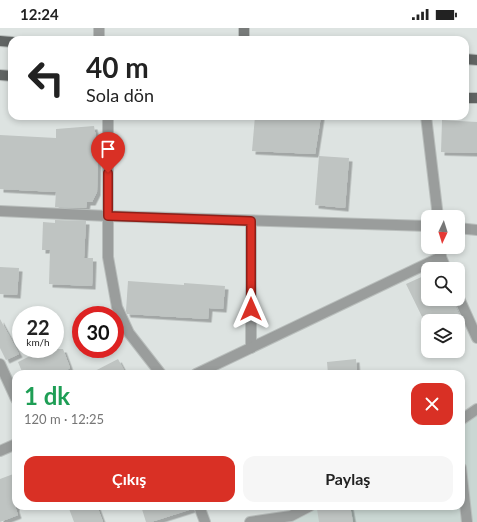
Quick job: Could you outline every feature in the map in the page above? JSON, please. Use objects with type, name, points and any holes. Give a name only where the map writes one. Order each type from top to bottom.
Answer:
[{"type":"street","points":[[108,120],[108,257],[117,307],[129,333],[158,370]]},
{"type":"street","points":[[426,120],[437,210]]},
{"type":"street","points":[[0,211],[108,216],[421,226]]},
{"type":"street","points":[[251,221],[251,348]]},
{"type":"street","points":[[465,229],[477,230]]},
{"type":"street","points":[[204,370],[436,254]]},
{"type":"street","points":[[463,306],[477,338]]},
{"type":"street","points":[[0,364],[12,390]]},
{"type":"street","points":[[465,417],[477,409]]},
{"type":"street","points":[[0,451],[12,446]]},
{"type":"street","points":[[465,504],[467,522]]},
{"type":"street","points":[[200,510],[205,522]]},
{"type":"street","points":[[250,522],[292,516],[303,510]]},
{"type":"shaded area","points":[[477,409],[477,522],[250,522],[294,510],[465,510],[465,417]]},
{"type":"building","points":[[255,120],[320,120],[315,154],[252,151]]},
{"type":"building","points":[[442,120],[477,122],[477,153],[441,152]]},
{"type":"building","points":[[94,126],[98,149],[97,192],[92,202],[87,202],[86,208],[55,207],[56,192],[0,189],[0,135],[56,138],[56,129]]},
{"type":"building","points":[[319,156],[349,158],[345,208],[315,205]]},
{"type":"building","points":[[55,220],[86,221],[84,258],[93,258],[92,286],[49,284],[50,250],[42,250],[43,222],[55,223]]},
{"type":"building","points":[[0,267],[19,268],[17,295],[0,294]]},
{"type":"building","points":[[421,277],[421,306],[455,306],[459,314],[421,315],[406,284]]},
{"type":"building","points":[[128,281],[225,286],[223,309],[209,308],[208,319],[127,314]]},
{"type":"building","points":[[0,319],[12,341],[12,357],[6,360],[0,348]]},
{"type":"building","points":[[64,352],[70,368],[67,370],[21,370],[18,362],[26,358],[64,358]]},
{"type":"building","points":[[118,359],[124,370],[97,370]]},
{"type":"building","points":[[356,359],[357,370],[328,370],[327,362]]},
{"type":"building","points":[[12,474],[12,510],[16,510],[18,515],[0,522],[0,479]]},
{"type":"building","points":[[70,510],[98,510],[103,522],[74,522]]},
{"type":"building","points":[[142,510],[189,510],[151,522],[146,522]]},
{"type":"building","points":[[317,510],[351,510],[353,522],[319,522]]},
{"type":"route","points":[[108,173],[108,216],[251,221],[251,309]]}]
